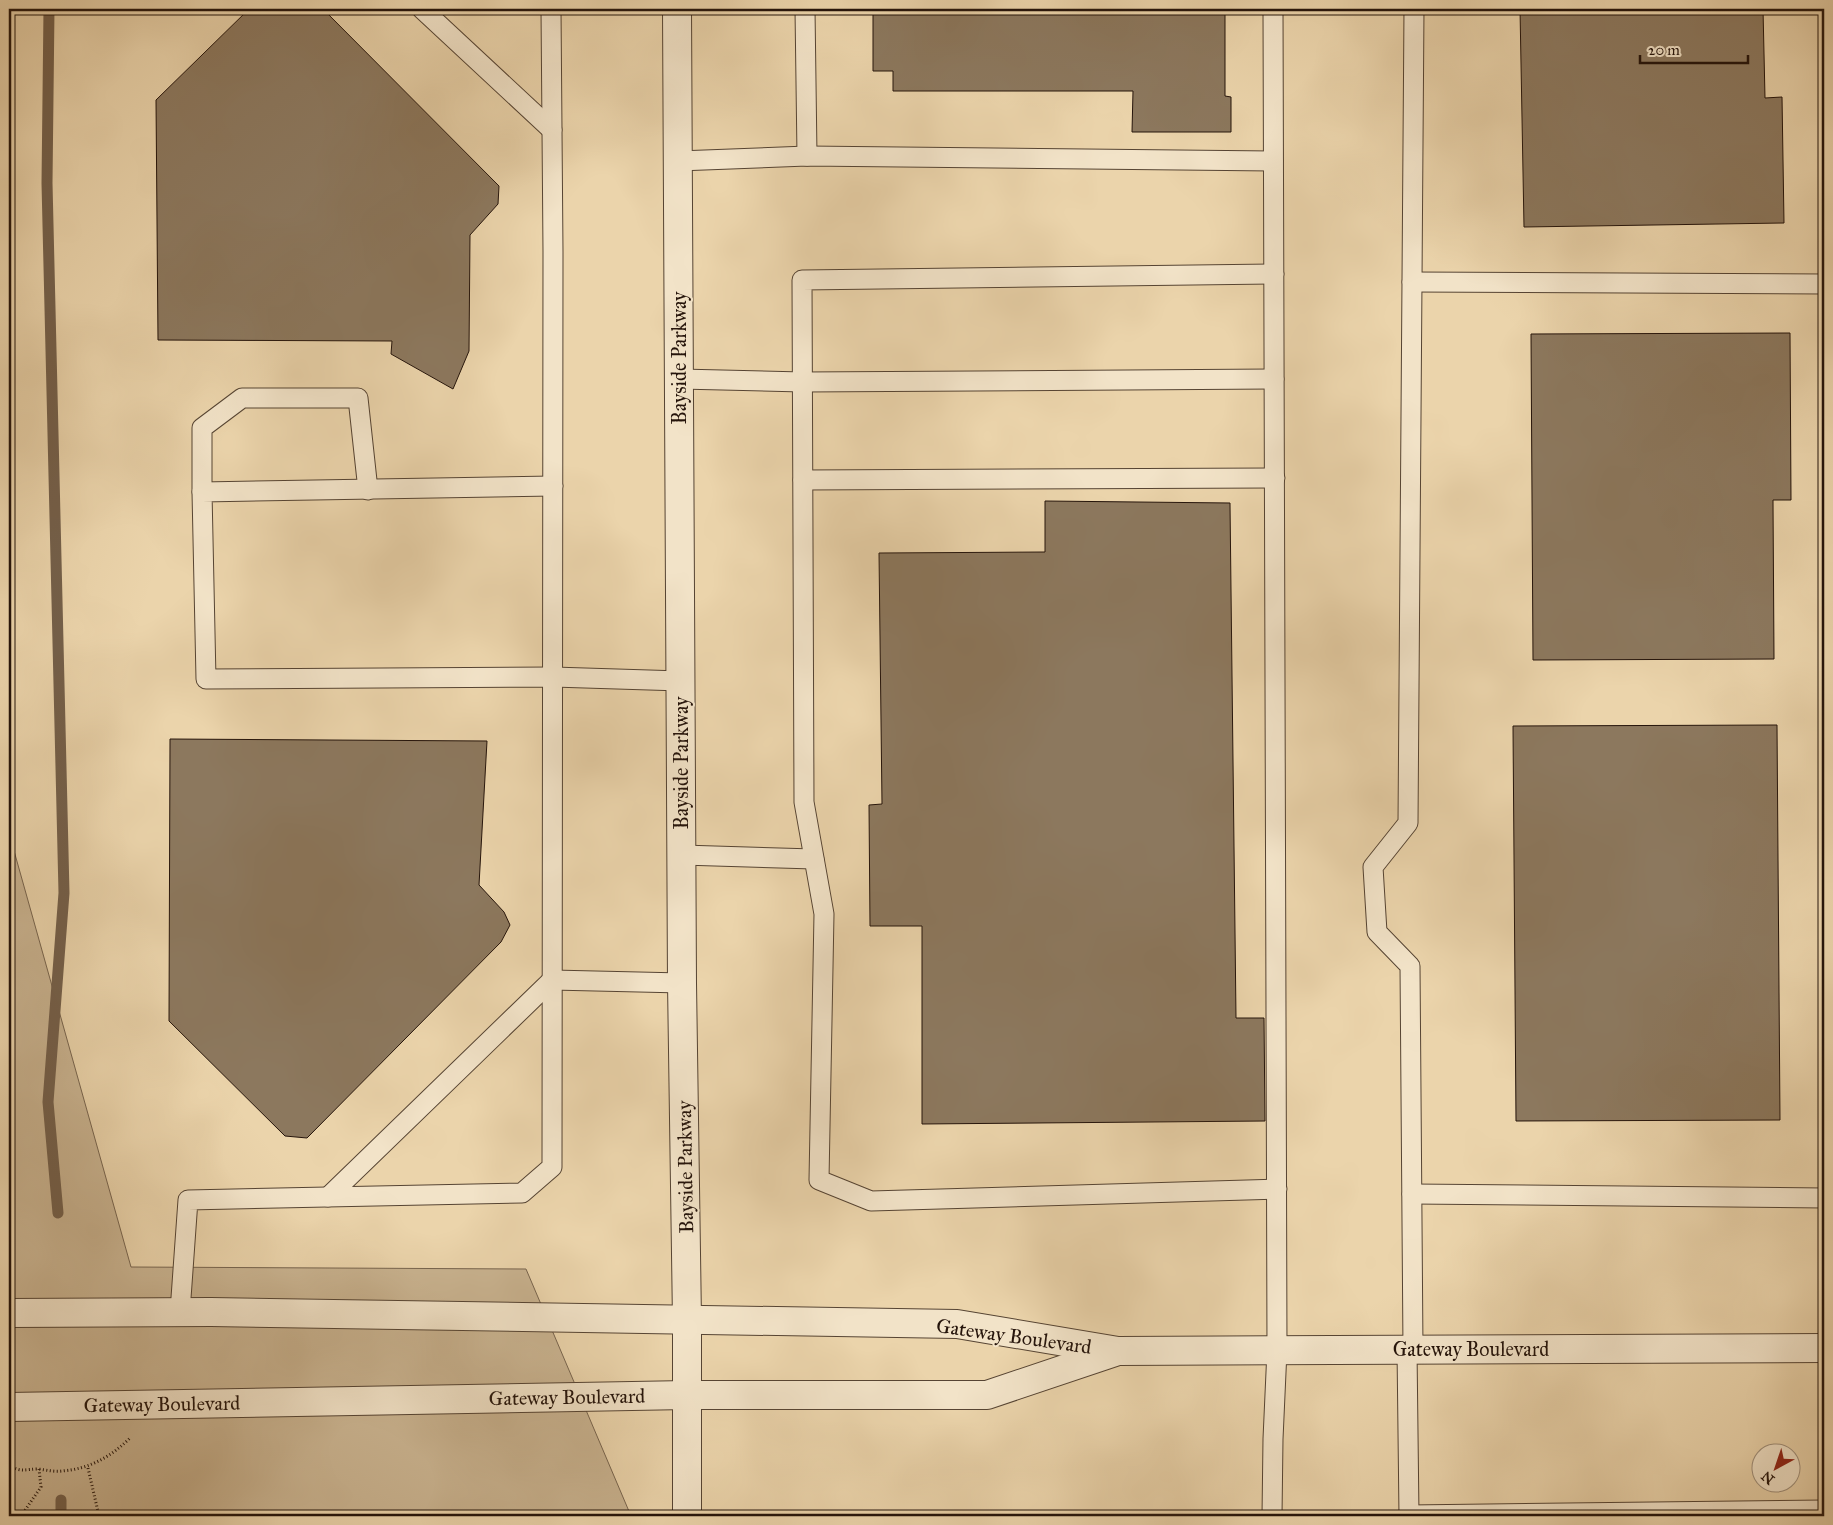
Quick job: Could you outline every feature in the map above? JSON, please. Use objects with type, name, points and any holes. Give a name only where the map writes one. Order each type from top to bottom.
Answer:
[{"type":"street","name":"Bayside Parkway","points":[[677,9],[682,983],[687,1321],[686,1516]]},
{"type":"street","name":"Gateway Boulevard","points":[[9,1313],[180,1312],[957,1324],[1118,1351],[1824,1348]]},
{"type":"street","name":"Gateway Boulevard","points":[[9,1407],[687,1395],[987,1395],[1118,1351]]},
{"type":"lane","points":[[422,9],[552,130]]},
{"type":"lane","points":[[180,1312],[188,1200],[522,1193],[552,1167],[553,486],[551,9]]},
{"type":"lane","points":[[805,9],[807,156]]},
{"type":"lane","points":[[1272,1516],[1277,1350],[1273,9]]},
{"type":"lane","points":[[1414,9],[1408,823],[1373,867],[1376,932],[1410,966],[1412,1194],[1409,1516],[1824,1510]]},
{"type":"lane","points":[[678,161],[807,156],[1273,161]]},
{"type":"lane","points":[[1274,274],[802,280],[802,382],[804,802],[824,914],[819,1180],[871,1201],[1277,1189]]},
{"type":"lane","points":[[1412,282],[1824,284]]},
{"type":"lane","points":[[680,379],[802,382],[1274,379]]},
{"type":"lane","points":[[368,490],[358,398],[242,398],[202,428],[206,679],[553,677],[681,681]]},
{"type":"lane","points":[[803,480],[1274,478]]},
{"type":"lane","points":[[202,492],[553,486]]},
{"type":"lane","points":[[682,855],[814,858]]},
{"type":"lane","points":[[328,1197],[552,980],[682,983]]},
{"type":"lane","points":[[1412,1194],[1824,1198]]},
{"type":"path","points":[[9,1465],[18,1471],[39,1469],[61,1472],[88,1468],[118,1450],[166,1403]]},
{"type":"path","points":[[88,1468],[99,1516]]},
{"type":"path","points":[[21,1516],[41,1487],[39,1469]]},
{"type":"shaded area","points":[[9,833],[131,1267],[526,1269],[631,1516],[9,1516]]},
{"type":"building","points":[[249,9],[323,9],[499,186],[498,204],[470,235],[469,351],[453,389],[391,354],[392,341],[158,340],[156,100]]},
{"type":"building","points":[[873,9],[1225,9],[1225,96],[1231,97],[1231,132],[1132,132],[1133,91],[893,91],[893,71],[873,71]]},
{"type":"building","points":[[1520,9],[1763,9],[1765,98],[1782,97],[1784,223],[1524,227]]},
{"type":"building","points":[[1790,333],[1791,500],[1773,500],[1774,659],[1533,660],[1531,334]]},
{"type":"building","points":[[1045,501],[1230,503],[1236,1018],[1264,1018],[1265,1121],[922,1124],[922,926],[870,926],[869,805],[882,804],[879,553],[1045,552]]},
{"type":"building","points":[[1777,725],[1780,1120],[1516,1121],[1513,726]]},
{"type":"building","points":[[170,739],[487,741],[479,885],[504,912],[510,925],[501,942],[307,1138],[285,1136],[169,1021]]},
{"type":"waterway","points":[[49,9],[47,183],[64,893],[48,1102],[58,1213]]},
{"type":"waterway","points":[[61,1500],[61,1516]]}]
